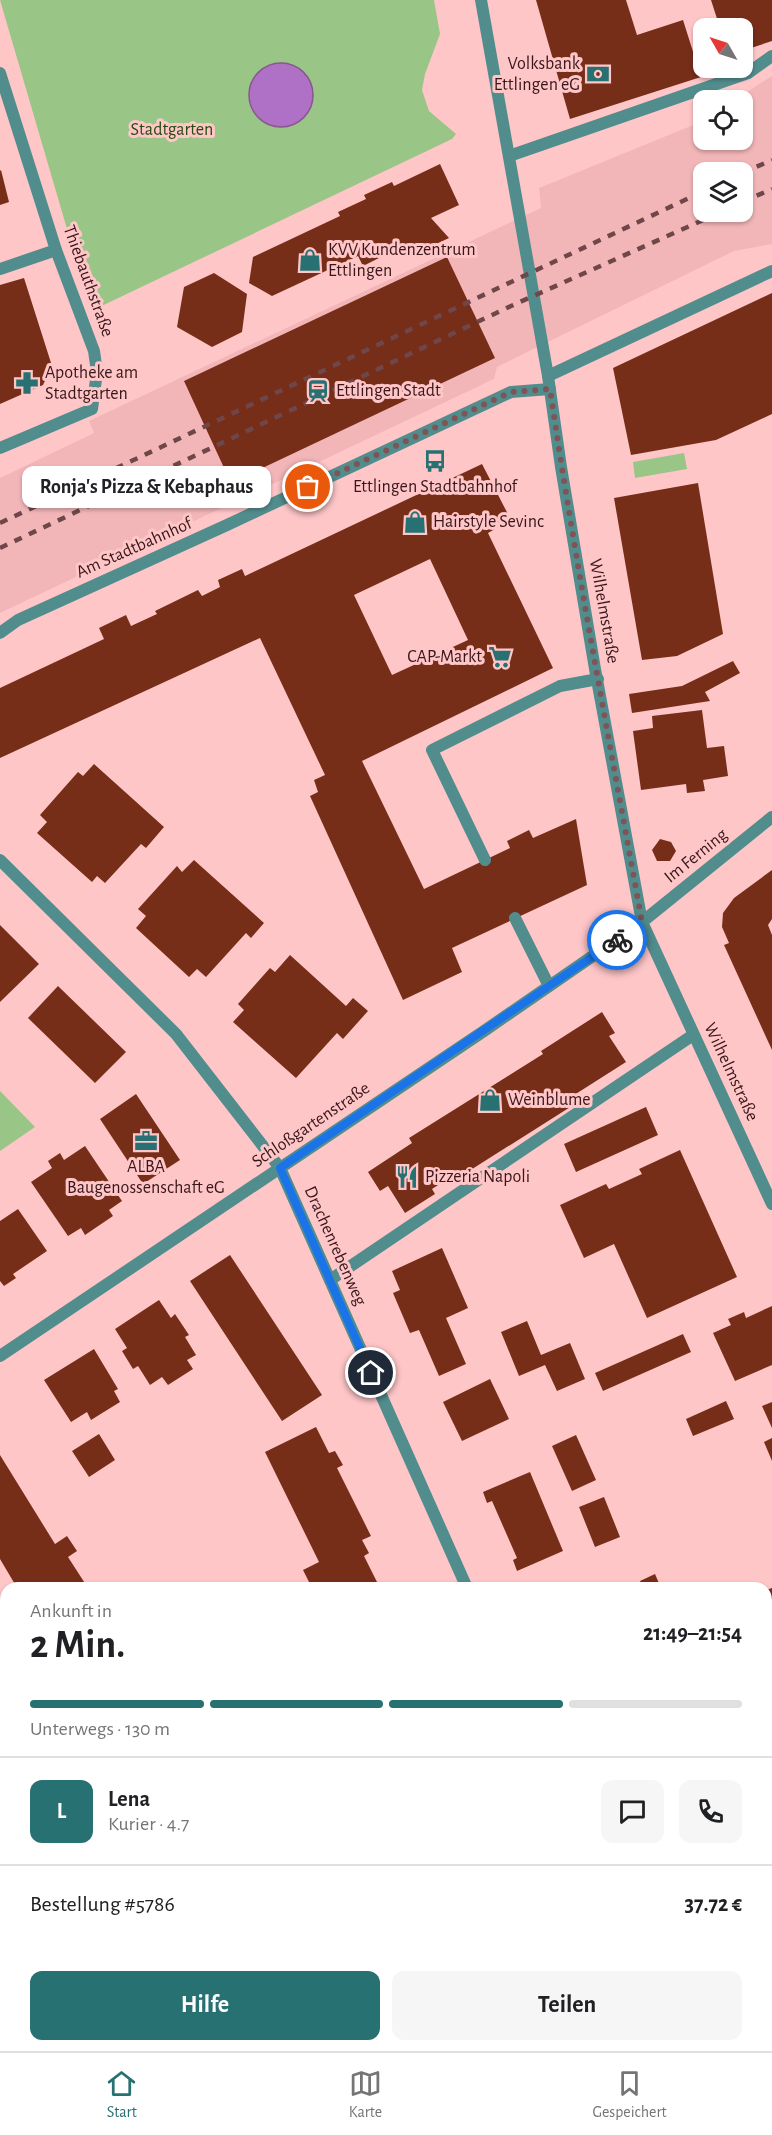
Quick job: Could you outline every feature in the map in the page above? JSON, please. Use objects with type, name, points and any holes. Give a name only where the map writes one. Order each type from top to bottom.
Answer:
[{"type":"street","name":"Wilhelmstraße","points":[[481,0],[548,376],[597,679],[642,922],[772,1204]]},
{"type":"street","points":[[509,156],[747,73],[772,57]]},
{"type":"street","name":"Thiebauthstraße","points":[[0,73],[56,250],[94,351],[97,372],[92,409],[0,448]]},
{"type":"street","points":[[0,269],[56,250]]},
{"type":"street","points":[[548,376],[772,271]]},
{"type":"street","name":"Am Stadtbahnhof","points":[[0,633],[18,621],[511,392],[550,389]]},
{"type":"street","points":[[485,860],[432,750],[560,686],[597,679]]},
{"type":"street","name":"Im Ferning","points":[[642,922],[772,817]]},
{"type":"street","name":"Drachenrebenweg","points":[[0,860],[176,1034],[280,1168],[464,1582]]},
{"type":"street","points":[[515,918],[549,986]]},
{"type":"street","name":"Schloßgartenstraße","points":[[0,1356],[642,922]]},
{"type":"street","points":[[330,1280],[693,1035]]},
{"type":"shaded area","points":[[281,63],[299,69],[307,77],[313,95],[307,113],[299,121],[281,127],[263,121],[255,113],[249,95],[255,77],[263,69]]},
{"type":"shaded area","points":[[772,76],[772,244],[734,251],[497,367],[494,379],[0,613],[0,478],[94,433],[89,421],[541,208],[539,188],[693,125],[693,150],[753,150],[753,90],[750,90]]},
{"type":"green space","name":"Stadtgarten","points":[[0,0],[434,0],[440,34],[425,74],[422,90],[429,111],[456,134],[452,139],[91,311]]},
{"type":"green space","points":[[684,453],[687,469],[635,478],[633,462]]},
{"type":"green space","points":[[0,1091],[35,1127],[0,1151]]},
{"type":"building","points":[[536,0],[626,0],[637,35],[683,20],[693,52],[693,78],[698,78],[570,119]]},
{"type":"building","points":[[711,0],[772,0],[772,41],[753,47],[753,18],[717,18]]},
{"type":"building","points":[[440,164],[459,205],[431,218],[449,238],[419,252],[407,244],[363,266],[358,256],[272,296],[249,283],[253,257],[340,216],[338,212],[366,199],[364,195],[392,182],[394,186]]},
{"type":"building","points":[[0,171],[9,202],[0,205]]},
{"type":"building","points":[[447,257],[495,358],[231,483],[184,381]]},
{"type":"building","points":[[214,273],[247,294],[242,332],[212,347],[177,327],[184,287]]},
{"type":"building","points":[[24,278],[52,366],[43,385],[0,404],[0,285]]},
{"type":"building","points":[[772,293],[772,414],[716,440],[631,455],[613,368]]},
{"type":"building","points":[[482,464],[511,520],[488,533],[553,668],[362,761],[424,889],[510,848],[507,841],[529,830],[533,838],[576,819],[587,885],[452,948],[462,972],[403,1000],[310,796],[318,792],[314,780],[325,775],[260,638],[0,758],[0,688],[104,639],[99,628],[126,615],[131,626],[157,614],[155,611],[198,590],[202,596],[220,587],[218,580],[242,569],[245,576]],"holes":[[[430,559],[468,640],[392,675],[354,595]]]},
{"type":"building","points":[[698,483],[723,634],[677,656],[642,660],[614,498]]},
{"type":"building","points":[[733,661],[740,673],[705,692],[710,701],[632,713],[629,694],[682,686]]},
{"type":"building","points":[[702,710],[707,748],[724,746],[728,776],[703,780],[705,791],[687,793],[686,784],[641,790],[633,731],[653,728],[652,716]]},
{"type":"building","points":[[94,764],[164,827],[146,848],[141,844],[105,883],[97,876],[92,882],[37,833],[47,822],[40,815],[78,772],[83,776]]},
{"type":"building","points":[[660,839],[671,842],[676,851],[670,861],[657,861],[652,850]]},
{"type":"building","points":[[194,860],[264,923],[251,938],[246,933],[206,977],[197,969],[189,977],[136,928],[146,916],[138,909],[177,866],[182,872]]},
{"type":"building","points":[[772,870],[772,919],[768,925],[772,935],[772,1050],[724,945],[729,943],[722,927],[723,913],[734,898]]},
{"type":"building","points":[[0,925],[39,964],[0,1002]]},
{"type":"building","points":[[290,955],[346,1006],[353,998],[368,1011],[343,1039],[337,1033],[296,1078],[233,1022],[244,1010],[238,1004],[270,968],[275,972]]},
{"type":"building","points":[[58,986],[126,1052],[95,1083],[28,1018]]},
{"type":"building","points":[[602,1012],[615,1033],[609,1036],[626,1062],[571,1097],[575,1104],[458,1178],[455,1174],[432,1189],[435,1194],[405,1213],[388,1186],[380,1191],[368,1172],[412,1143],[409,1138],[543,1054],[541,1051]]},
{"type":"building","points":[[136,1094],[180,1160],[143,1184],[100,1119]]},
{"type":"building","points":[[646,1107],[658,1135],[576,1172],[564,1144]]},
{"type":"building","points":[[85,1146],[122,1201],[109,1210],[113,1216],[85,1235],[81,1228],[68,1236],[31,1182],[52,1168],[48,1161],[60,1153],[64,1160]]},
{"type":"building","points":[[680,1150],[737,1277],[647,1318],[614,1244],[584,1258],[560,1205],[606,1184],[609,1189],[642,1174],[639,1169]]},
{"type":"building","points":[[18,1209],[47,1251],[13,1274],[16,1278],[4,1286],[0,1281],[0,1221]]},
{"type":"building","points":[[442,1248],[468,1308],[446,1318],[466,1364],[439,1376],[419,1330],[410,1333],[393,1293],[400,1290],[392,1271]]},
{"type":"building","points":[[230,1255],[322,1395],[282,1421],[190,1281]]},
{"type":"building","points":[[159,1300],[171,1318],[175,1314],[189,1335],[185,1337],[196,1355],[187,1360],[193,1369],[168,1385],[162,1377],[150,1385],[138,1366],[133,1369],[122,1351],[127,1348],[115,1329]]},
{"type":"building","points":[[772,1306],[772,1365],[735,1381],[713,1333],[731,1325],[728,1319],[744,1312],[746,1318]]},
{"type":"building","points":[[527,1321],[541,1355],[570,1343],[585,1379],[557,1391],[545,1365],[519,1376],[501,1332]]},
{"type":"building","points":[[683,1334],[691,1352],[603,1391],[595,1373]]},
{"type":"building","points":[[94,1349],[118,1389],[114,1391],[120,1402],[91,1420],[87,1412],[71,1422],[44,1380]]},
{"type":"building","points":[[490,1379],[509,1419],[462,1441],[443,1402]]},
{"type":"building","points":[[726,1401],[734,1419],[693,1436],[686,1419]]},
{"type":"building","points":[[772,1402],[772,1428],[762,1406]]},
{"type":"building","points":[[316,1427],[329,1453],[335,1451],[343,1465],[337,1468],[371,1536],[362,1540],[369,1553],[364,1556],[377,1582],[309,1582],[303,1570],[319,1562],[265,1452]]},
{"type":"building","points":[[99,1434],[115,1460],[89,1477],[72,1451]]},
{"type":"building","points":[[576,1435],[596,1480],[572,1491],[552,1446]]},
{"type":"building","points":[[772,1438],[772,1461],[764,1442]]},
{"type":"building","points":[[0,1455],[55,1544],[67,1536],[77,1551],[68,1557],[84,1582],[14,1582],[0,1559]]},
{"type":"building","points":[[530,1472],[563,1551],[517,1571],[513,1560],[517,1558],[492,1501],[487,1503],[483,1492]]},
{"type":"building","points":[[604,1497],[620,1537],[595,1547],[579,1507]]},
{"type":"building","points":[[655,1574],[658,1582],[640,1582]]},
{"type":"railway","points":[[753,168],[772,160]]},
{"type":"railway","points":[[753,197],[772,189]]},
{"type":"railway","points":[[0,523],[693,196]]},
{"type":"railway","points":[[0,548],[511,306],[699,222]]},
{"type":"way so far","points":[[308,487],[511,392],[550,389],[595,669],[642,922],[617,940]]},
{"type":"place","name":"Volksbank Ettlingen eG","points":[[598,74]]},
{"type":"place","name":"KVV Kundenzentrum Ettlingen","points":[[310,260]]},
{"type":"place","name":"Apotheke am Stadtgarten","points":[[27,383]]},
{"type":"place","name":"Ettlingen Stadt","points":[[318,391]]},
{"type":"place","name":"Ettlingen Stadtbahnhof","points":[[435,461]]},
{"type":"place","name":"Ronja's Pizza & Kebaphaus","points":[[308,487]]},
{"type":"place","name":"Hairstyle Sevinc","points":[[415,522]]},
{"type":"place","name":"CAP-Markt","points":[[500,657]]},
{"type":"place","name":"Weinblume","points":[[490,1100]]},
{"type":"place","name":"ALBA Baugenossenschaft eG","points":[[146,1141]]},
{"type":"place","name":"Pizzeria Napoli","points":[[407,1177]]},
{"type":"route","points":[[371,1373],[280,1168],[617,940]]}]
